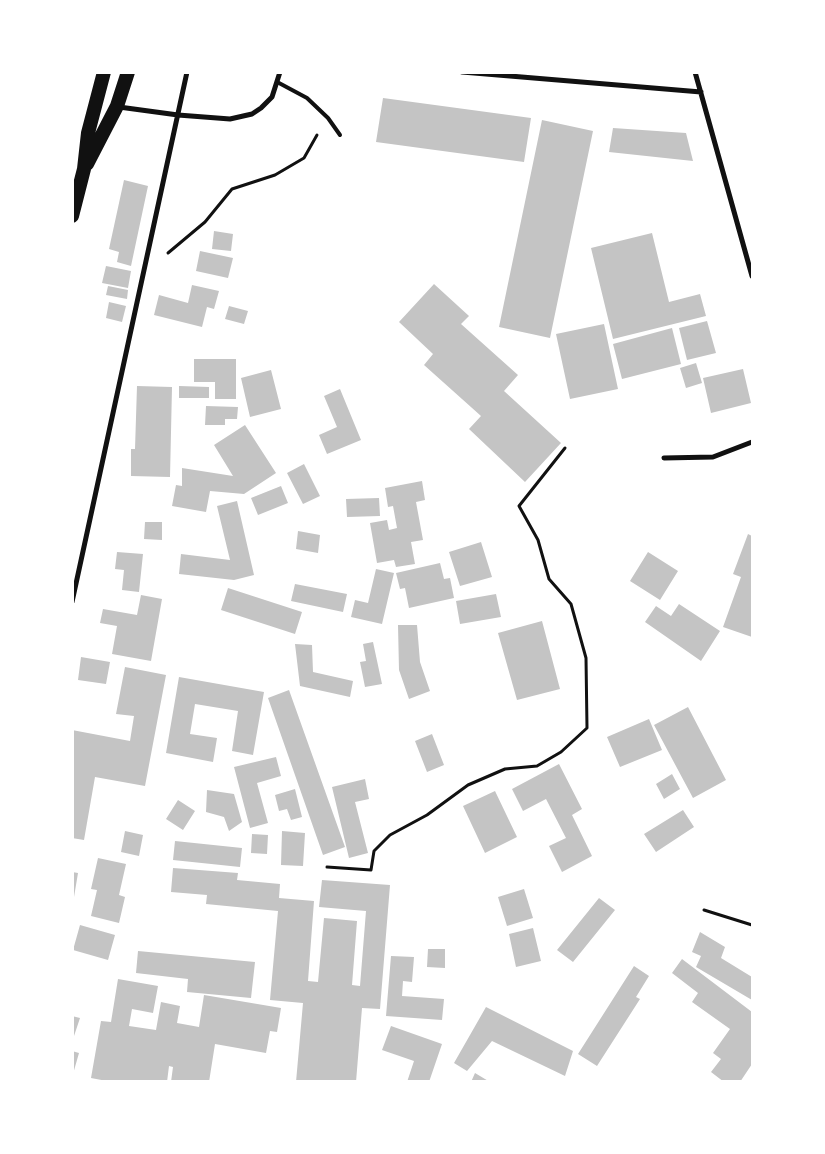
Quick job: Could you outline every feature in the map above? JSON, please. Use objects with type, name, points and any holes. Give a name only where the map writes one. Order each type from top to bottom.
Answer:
[{"type":"highway","points":[[72,216],[84,169],[88,133],[104,72]]},
{"type":"highway","points":[[84,169],[117,106],[128,72]]},
{"type":"street","points":[[72,602],[187,72]]},
{"type":"street","points":[[117,106],[220,119],[252,114],[272,97],[279,82],[280,72]]},
{"type":"street","points":[[462,72],[701,92]]},
{"type":"street","points":[[695,72],[752,276]]},
{"type":"street","points":[[664,458],[713,457],[752,442]]},
{"type":"lane","points":[[279,82],[307,98],[328,118],[340,135]]},
{"type":"path","points":[[145,266],[176,248],[205,222],[232,189],[275,175],[304,158],[328,118]]},
{"type":"path","points":[[327,867],[371,870],[374,851],[390,835],[427,815],[468,785],[505,768],[537,766],[561,752],[587,728],[586,658],[571,604],[549,579],[538,540],[519,506],[565,448]]},
{"type":"path","points":[[704,910],[752,925]]},
{"type":"building","points":[[383,98],[531,118],[524,162],[376,142]]},
{"type":"building","points":[[542,120],[593,131],[550,338],[499,327]]},
{"type":"building","points":[[613,128],[686,133],[693,161],[609,152]]},
{"type":"building","points":[[124,180],[148,186],[131,266],[117,262],[119,252],[109,249]]},
{"type":"building","points":[[214,231],[233,234],[231,251],[212,249]]},
{"type":"building","points":[[652,233],[669,302],[700,294],[706,316],[613,339],[591,248]]},
{"type":"building","points":[[200,251],[233,258],[228,278],[196,271]]},
{"type":"building","points":[[106,266],[131,271],[128,288],[102,283]]},
{"type":"building","points":[[434,284],[469,316],[461,324],[518,375],[504,391],[561,443],[525,482],[469,429],[481,416],[424,365],[433,354],[399,322]]},
{"type":"building","points":[[192,285],[219,291],[214,309],[207,307],[202,327],[154,315],[159,295],[188,303]]},
{"type":"building","points":[[108,286],[128,290],[127,299],[106,295]]},
{"type":"building","points":[[109,302],[126,306],[122,322],[106,318]]},
{"type":"building","points":[[229,306],[248,311],[244,324],[225,319]]},
{"type":"building","points":[[707,321],[716,353],[687,360],[679,328]]},
{"type":"building","points":[[604,324],[618,389],[570,399],[556,334]]},
{"type":"building","points":[[672,328],[681,364],[622,379],[613,344]]},
{"type":"building","points":[[194,359],[236,359],[236,399],[215,399],[215,382],[194,382]]},
{"type":"building","points":[[696,363],[702,383],[686,388],[680,368]]},
{"type":"building","points":[[743,369],[751,403],[711,413],[703,378]]},
{"type":"building","points":[[271,370],[281,409],[250,417],[241,378]]},
{"type":"building","points":[[137,386],[172,387],[170,477],[131,476],[131,449],[135,449]]},
{"type":"building","points":[[179,386],[209,387],[209,398],[179,398]]},
{"type":"building","points":[[340,389],[361,440],[327,454],[319,435],[337,427],[324,396]]},
{"type":"building","points":[[206,406],[238,407],[237,419],[225,419],[225,425],[205,425]]},
{"type":"building","points":[[245,425],[276,473],[244,494],[210,491],[206,512],[172,506],[176,485],[182,486],[182,468],[233,476],[214,445]]},
{"type":"building","points":[[304,464],[320,496],[303,504],[287,473]]},
{"type":"building","points":[[422,481],[425,500],[416,502],[423,540],[411,542],[415,564],[396,567],[394,560],[377,563],[370,523],[387,520],[389,530],[397,528],[393,506],[388,507],[385,488]]},
{"type":"building","points":[[281,486],[288,503],[258,515],[251,498]]},
{"type":"building","points":[[379,498],[380,516],[347,517],[346,499]]},
{"type":"building","points":[[237,501],[254,575],[234,580],[179,574],[181,554],[230,560],[217,506]]},
{"type":"building","points":[[145,522],[162,522],[162,540],[144,539]]},
{"type":"building","points":[[298,531],[320,535],[318,553],[296,549]]},
{"type":"building","points":[[748,534],[752,536],[752,637],[723,627],[741,577],[733,574]]},
{"type":"building","points":[[481,542],[492,577],[460,586],[449,552]]},
{"type":"building","points":[[117,552],[143,554],[139,592],[122,590],[124,570],[115,569]]},
{"type":"building","points":[[648,552],[678,571],[660,600],[630,581]]},
{"type":"building","points":[[440,563],[444,579],[450,578],[454,598],[409,608],[405,588],[400,589],[396,573]]},
{"type":"building","points":[[376,569],[394,573],[382,624],[351,617],[355,600],[368,603]]},
{"type":"building","points":[[295,584],[347,594],[343,612],[291,601]]},
{"type":"building","points":[[228,588],[302,612],[295,634],[221,610]]},
{"type":"building","points":[[496,594],[501,617],[460,624],[456,601]]},
{"type":"building","points":[[141,595],[162,599],[151,661],[112,654],[117,626],[100,623],[103,609],[137,615]]},
{"type":"building","points":[[679,604],[720,631],[701,661],[645,622],[656,606],[671,616]]},
{"type":"building","points":[[542,621],[560,689],[517,700],[498,633]]},
{"type":"building","points":[[398,625],[417,625],[420,662],[430,691],[409,699],[399,670]]},
{"type":"building","points":[[373,642],[382,684],[365,687],[360,662],[366,661],[363,644]]},
{"type":"building","points":[[295,644],[312,645],[313,672],[353,681],[350,697],[300,686]]},
{"type":"building","points":[[81,657],[110,662],[106,684],[78,680]]},
{"type":"building","points":[[125,667],[166,675],[145,786],[95,777],[84,840],[72,838],[72,730],[130,741],[134,716],[116,714]]},
{"type":"building","points":[[179,677],[264,692],[253,755],[232,751],[238,711],[195,704],[190,734],[217,738],[213,762],[166,753]]},
{"type":"building","points":[[289,690],[345,847],[323,855],[268,698]]},
{"type":"building","points":[[688,707],[726,780],[693,798],[654,725]]},
{"type":"building","points":[[649,719],[662,750],[620,767],[607,737]]},
{"type":"building","points":[[432,734],[444,765],[427,772],[415,741]]},
{"type":"building","points":[[276,757],[281,776],[257,783],[268,823],[250,828],[234,767]]},
{"type":"building","points":[[559,764],[582,809],[572,815],[592,856],[562,872],[549,846],[566,838],[546,799],[523,811],[512,789]]},
{"type":"building","points":[[672,774],[680,789],[664,799],[656,784]]},
{"type":"building","points":[[365,779],[369,799],[355,802],[368,853],[349,858],[332,787]]},
{"type":"building","points":[[295,789],[302,817],[291,820],[287,809],[279,811],[275,795]]},
{"type":"building","points":[[207,790],[234,794],[242,822],[229,831],[224,817],[206,812]]},
{"type":"building","points":[[495,791],[517,837],[485,853],[463,806]]},
{"type":"building","points":[[178,800],[195,811],[183,830],[166,819]]},
{"type":"building","points":[[683,810],[694,827],[656,852],[644,834]]},
{"type":"building","points":[[125,831],[143,835],[139,856],[121,852]]},
{"type":"building","points":[[282,831],[305,833],[303,866],[281,865]]},
{"type":"building","points":[[252,834],[268,835],[267,854],[251,853]]},
{"type":"building","points":[[175,841],[242,848],[240,867],[173,860]]},
{"type":"building","points":[[98,858],[126,864],[119,895],[125,897],[119,923],[91,916],[97,890],[91,889]]},
{"type":"building","points":[[173,868],[238,873],[237,880],[280,884],[279,898],[314,901],[308,981],[318,982],[324,918],[357,921],[352,985],[360,986],[366,911],[319,907],[322,880],[390,885],[380,1009],[362,1008],[356,1082],[296,1082],[303,1003],[270,1000],[278,911],[206,904],[207,895],[171,892]]},
{"type":"building","points":[[72,872],[78,873],[74,897],[72,897]]},
{"type":"building","points":[[524,889],[533,918],[507,926],[498,897]]},
{"type":"building","points":[[599,898],[615,910],[573,962],[557,950]]},
{"type":"building","points":[[80,925],[115,935],[108,960],[73,950]]},
{"type":"building","points":[[533,928],[541,961],[516,967],[509,934]]},
{"type":"building","points":[[700,932],[725,947],[721,958],[752,977],[752,1000],[696,967],[701,956],[692,952]]},
{"type":"building","points":[[428,949],[445,949],[445,968],[427,967]]},
{"type":"building","points":[[138,951],[255,962],[251,998],[187,992],[188,979],[136,973]]},
{"type":"building","points":[[391,956],[414,957],[412,982],[403,981],[402,996],[444,999],[442,1020],[386,1016]]},
{"type":"building","points":[[682,959],[752,1012],[752,1064],[740,1082],[724,1082],[711,1072],[721,1059],[713,1053],[730,1029],[692,1002],[698,993],[672,973]]},
{"type":"building","points":[[634,966],[649,976],[636,997],[640,999],[597,1066],[578,1054]]},
{"type":"building","points":[[118,979],[158,986],[153,1013],[132,1009],[129,1026],[156,1030],[161,1002],[180,1006],[177,1023],[199,1027],[204,995],[281,1008],[277,1032],[270,1031],[266,1053],[215,1044],[209,1082],[171,1082],[173,1067],[169,1066],[167,1082],[112,1082],[91,1078],[101,1021],[111,1022]]},
{"type":"building","points":[[486,1007],[573,1051],[565,1076],[492,1041],[467,1071],[454,1063]]},
{"type":"building","points":[[72,1016],[80,1018],[73,1039],[72,1039]]},
{"type":"building","points":[[391,1026],[442,1044],[429,1082],[407,1082],[414,1061],[382,1050]]},
{"type":"building","points":[[72,1051],[79,1053],[73,1074],[72,1074]]},
{"type":"building","points":[[475,1073],[490,1082],[471,1082]]}]
